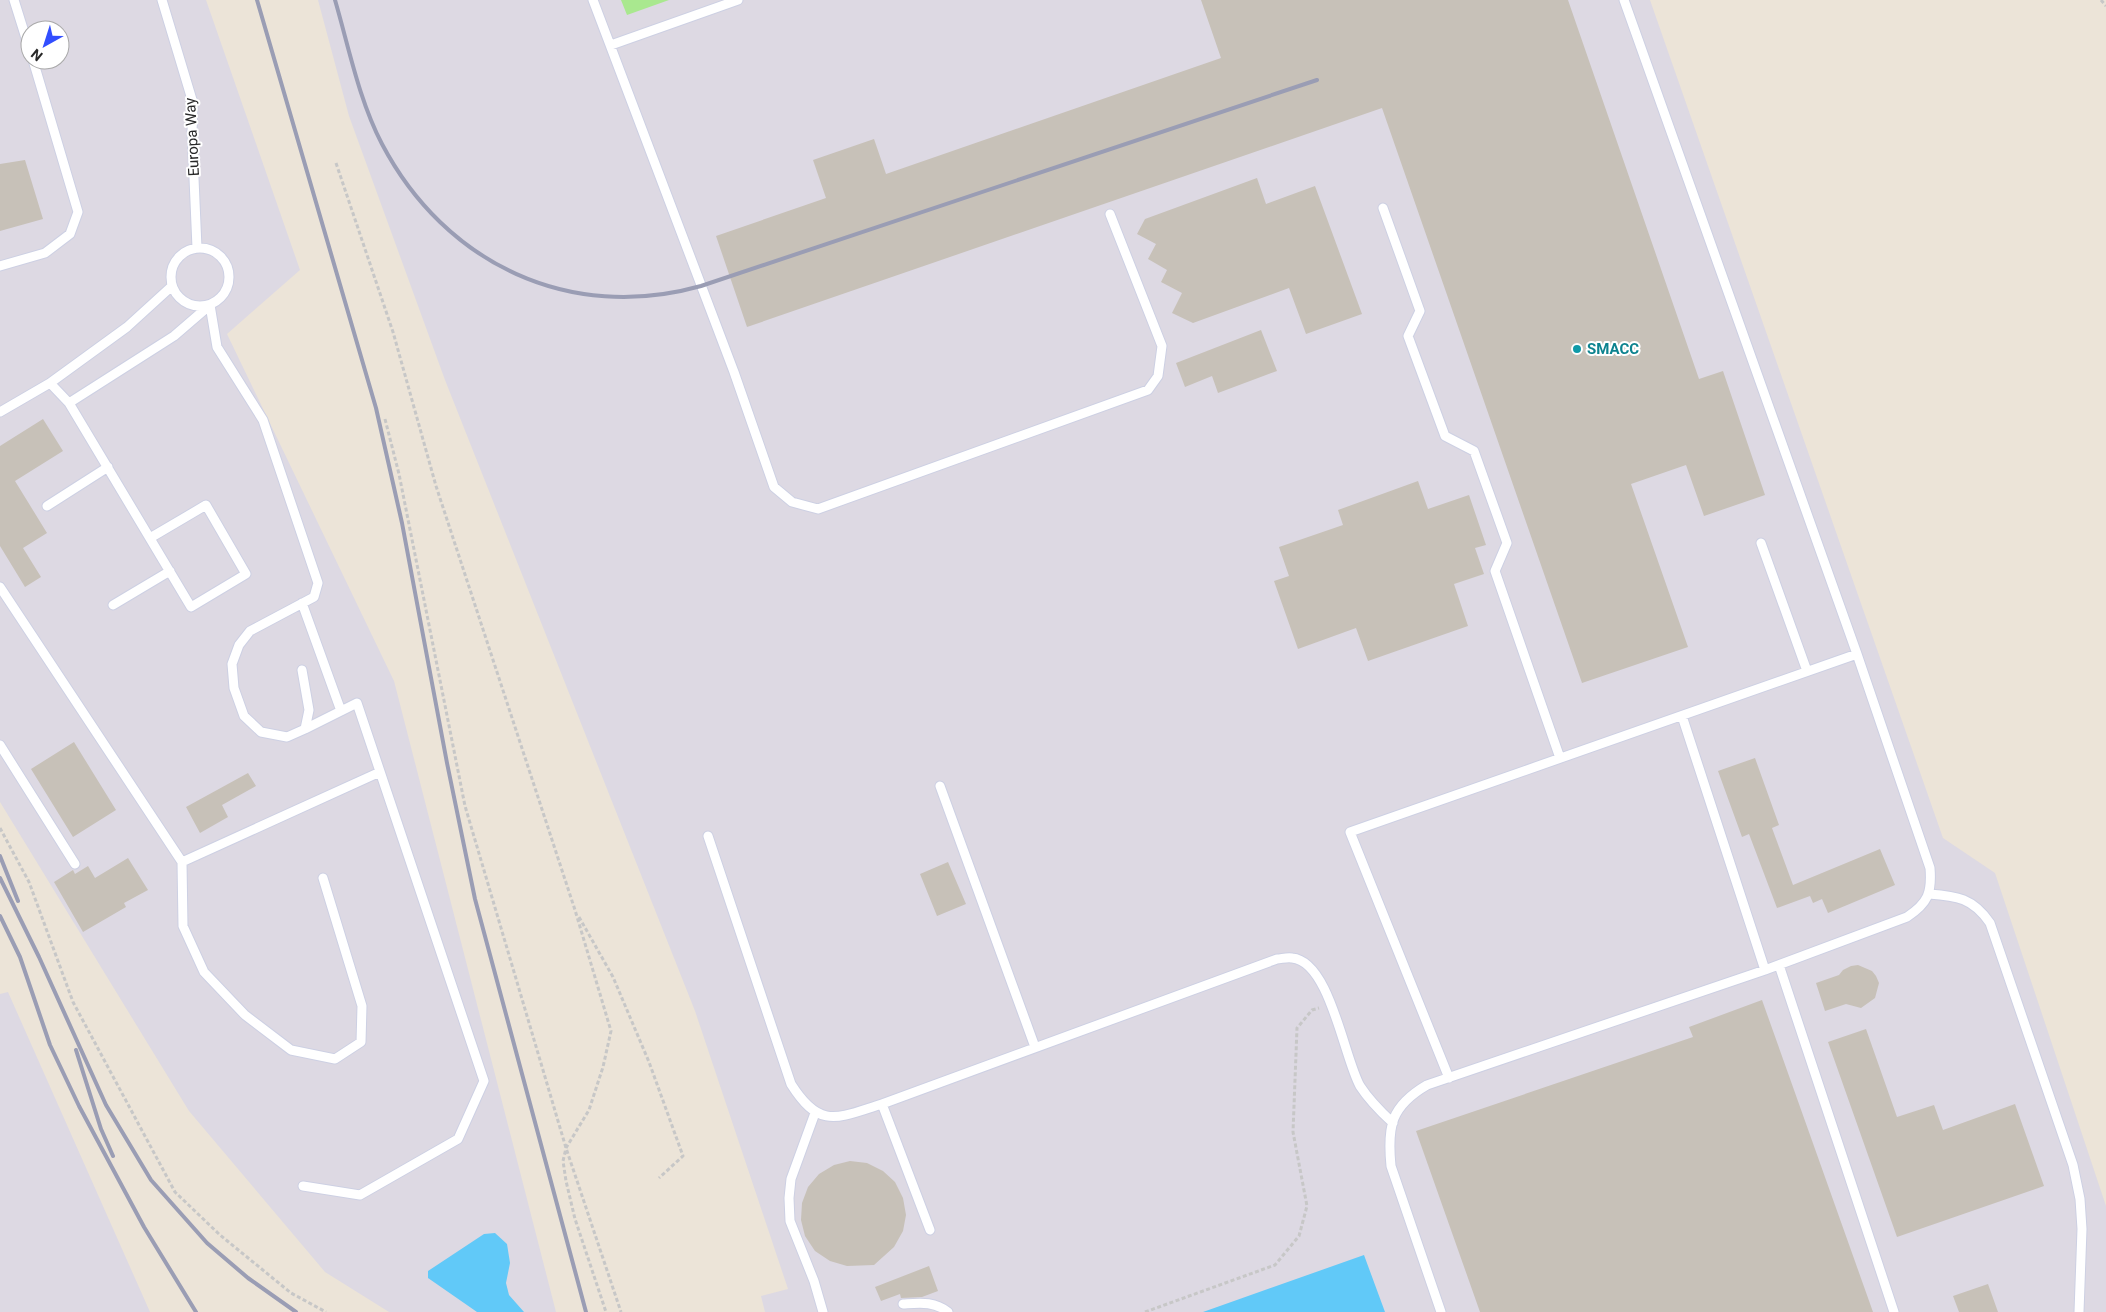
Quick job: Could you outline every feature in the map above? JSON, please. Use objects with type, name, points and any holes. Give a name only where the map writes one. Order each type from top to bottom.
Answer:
[{"type":"lane","points":[[14,0],[20,20]]},
{"type":"lane","name":"Europa Way","points":[[162,0],[193,103],[192,132],[197,248]]},
{"type":"lane","points":[[593,0],[734,372],[774,487],[792,502],[818,509],[1148,390],[1158,376],[1162,346],[1110,214]]},
{"type":"lane","points":[[611,46],[738,0]]},
{"type":"lane","points":[[1441,1312],[1391,1166],[1389,1145],[1393,1123],[1399,1107],[1411,1095],[1427,1085],[1765,970],[1907,917],[1926,901],[1929,894],[1930,868],[1857,654],[1624,0]]},
{"type":"lane","points":[[0,266],[45,253],[70,234],[78,212],[36,70]]},
{"type":"lane","points":[[1383,208],[1420,311],[1408,336],[1445,436],[1474,451],[1507,543],[1495,571],[1560,758]]},
{"type":"lane","points":[[69,403],[174,336],[218,300],[225,292],[229,280],[224,260],[208,248],[185,251],[177,258],[172,267],[170,277],[172,286],[177,295],[185,302],[194,306],[210,305]]},
{"type":"lane","points":[[0,412],[50,383],[127,327],[172,286]]},
{"type":"lane","points":[[210,305],[217,347],[263,420],[318,583],[314,597],[250,631],[239,644],[232,664],[234,688],[244,716],[262,732],[287,737],[357,703],[484,1081],[458,1138],[450,1143],[360,1194],[303,1186]]},
{"type":"lane","points":[[50,383],[69,403],[191,607],[246,574],[206,504],[150,538]]},
{"type":"lane","points":[[47,506],[108,467]]},
{"type":"lane","points":[[1761,543],[1808,672]]},
{"type":"lane","points":[[113,605],[170,571]]},
{"type":"lane","points":[[0,587],[182,862],[183,926],[204,972],[245,1014],[291,1050],[335,1060],[361,1042],[362,1006],[322,878]]},
{"type":"lane","points":[[302,603],[341,711]]},
{"type":"lane","points":[[1448,1078],[1350,832],[1857,654]]},
{"type":"lane","points":[[302,670],[309,710],[305,728]]},
{"type":"lane","points":[[1682,716],[1765,970]]},
{"type":"lane","points":[[0,745],[75,864]]},
{"type":"lane","points":[[182,862],[380,772]]},
{"type":"lane","points":[[940,786],[1035,1047]]},
{"type":"lane","points":[[708,836],[791,1084],[801,1099],[815,1113],[831,1118],[882,1104],[1277,959],[1293,958],[1305,964],[1317,976],[1332,1006],[1359,1085],[1376,1107],[1393,1123]]},
{"type":"lane","points":[[1929,894],[1945,895],[1965,900],[1980,908],[1990,922],[2073,1165],[2080,1199],[2082,1229],[2079,1312]]},
{"type":"lane","points":[[1779,965],[1894,1312]]},
{"type":"lane","points":[[882,1104],[930,1230]]},
{"type":"lane","points":[[815,1113],[791,1180],[789,1198],[790,1221],[814,1281],[823,1312]]},
{"type":"lane","points":[[903,1304],[925,1303],[939,1305],[948,1312]]},
{"type":"path","points":[[2101,0],[2106,6]]},
{"type":"path","points":[[336,163],[393,332],[436,486],[575,910],[611,1031],[603,1067],[589,1110],[566,1148],[564,1168],[572,1210],[606,1312]]},
{"type":"path","points":[[385,419],[399,474],[465,806],[566,1148],[621,1312]]},
{"type":"path","points":[[0,828],[30,882],[73,1002],[175,1192],[220,1235],[290,1292],[326,1312]]},
{"type":"path","points":[[575,910],[613,977],[649,1062],[683,1156],[659,1178]]},
{"type":"path","points":[[1145,1312],[1275,1265],[1299,1236],[1307,1206],[1293,1132],[1297,1028],[1312,1010],[1332,1006]]},
{"type":"shaded area","points":[[0,0],[206,0],[300,270],[227,334],[394,681],[556,1312],[389,1312],[325,1272],[189,1111],[0,802]]},
{"type":"shaded area","points":[[318,0],[1650,0],[1943,838],[1995,873],[2106,1206],[2106,1312],[765,1312],[761,1296],[788,1289],[695,1011],[445,380],[349,116]]},
{"type":"shaded area","points":[[8,992],[150,1312],[0,1312],[0,994]]},
{"type":"green space","points":[[621,0],[669,0],[627,15]]},
{"type":"water","points":[[495,1233],[507,1244],[510,1263],[506,1283],[509,1295],[524,1312],[477,1312],[428,1278],[428,1271],[484,1234]]},
{"type":"water","points":[[1364,1255],[1385,1312],[1203,1312]]},
{"type":"building","name":"SMACC","points":[[1201,0],[1568,0],[1699,379],[1723,371],[1765,495],[1704,516],[1686,465],[1631,484],[1688,647],[1582,683],[1382,108],[747,327],[716,236],[826,198],[813,160],[874,139],[886,174],[1221,58]]},
{"type":"building","points":[[25,160],[43,219],[0,231],[0,164]]},
{"type":"building","points":[[1257,178],[1266,204],[1315,186],[1362,314],[1306,334],[1289,288],[1193,323],[1172,313],[1182,293],[1161,282],[1167,270],[1148,259],[1156,244],[1137,234],[1145,219]]},
{"type":"building","points":[[1261,330],[1277,371],[1218,393],[1212,376],[1185,387],[1176,363]]},
{"type":"building","points":[[43,419],[63,451],[15,481],[47,533],[23,548],[41,577],[25,587],[0,546],[0,446]]},
{"type":"building","points":[[1418,481],[1428,509],[1469,495],[1486,545],[1475,548],[1484,574],[1454,584],[1468,626],[1368,661],[1356,628],[1298,649],[1274,581],[1289,576],[1279,547],[1343,525],[1338,510]]},
{"type":"building","points":[[74,742],[116,810],[73,837],[31,769]]},
{"type":"building","points":[[1755,758],[1779,825],[1772,828],[1793,885],[1880,849],[1895,885],[1828,913],[1822,899],[1813,903],[1810,896],[1777,908],[1749,834],[1742,837],[1718,771]]},
{"type":"building","points":[[248,773],[256,786],[222,805],[228,817],[200,833],[186,807]]},
{"type":"building","points":[[128,858],[148,890],[124,903],[126,907],[83,932],[54,882],[73,870],[75,874],[88,866],[95,878]]},
{"type":"building","points":[[948,862],[966,904],[937,916],[920,874]]},
{"type":"building","points":[[1858,965],[1872,971],[1876,976],[1879,983],[1875,998],[1861,1008],[1846,1004],[1825,1011],[1816,983],[1839,975],[1843,970],[1851,966]]},
{"type":"building","points":[[1762,1000],[1873,1312],[1480,1312],[1416,1131],[1693,1037],[1689,1027]]},
{"type":"building","points":[[1866,1029],[1897,1117],[1934,1105],[1943,1130],[2015,1104],[2044,1186],[1897,1237],[1828,1042]]},
{"type":"building","points":[[850,1161],[867,1163],[883,1171],[895,1182],[903,1198],[906,1215],[903,1231],[894,1247],[874,1265],[847,1266],[830,1261],[815,1251],[805,1236],[801,1220],[802,1203],[808,1187],[819,1174],[834,1165]]},
{"type":"building","points":[[929,1266],[938,1291],[922,1297],[901,1298],[900,1294],[881,1301],[875,1287]]},
{"type":"building","points":[[1988,1284],[1998,1312],[1959,1312],[1953,1296]]},
{"type":"railway","points":[[257,0],[376,408],[402,523],[447,763],[475,899],[586,1312]]},
{"type":"railway","points":[[335,0],[355,74],[367,110],[382,144],[408,186],[440,222],[476,251],[516,274],[559,289],[605,296],[652,295],[701,286],[1317,80]]},
{"type":"railway","points":[[0,856],[18,901]]},
{"type":"railway","points":[[0,878],[39,957],[106,1105],[151,1180],[207,1243],[248,1278],[296,1312]]},
{"type":"railway","points":[[0,916],[20,957],[50,1045],[79,1106],[144,1227],[196,1312]]},
{"type":"railway","points":[[76,1050],[101,1129],[113,1156]]},
{"type":"place","name":"SMACC","points":[[1577,349]]}]
